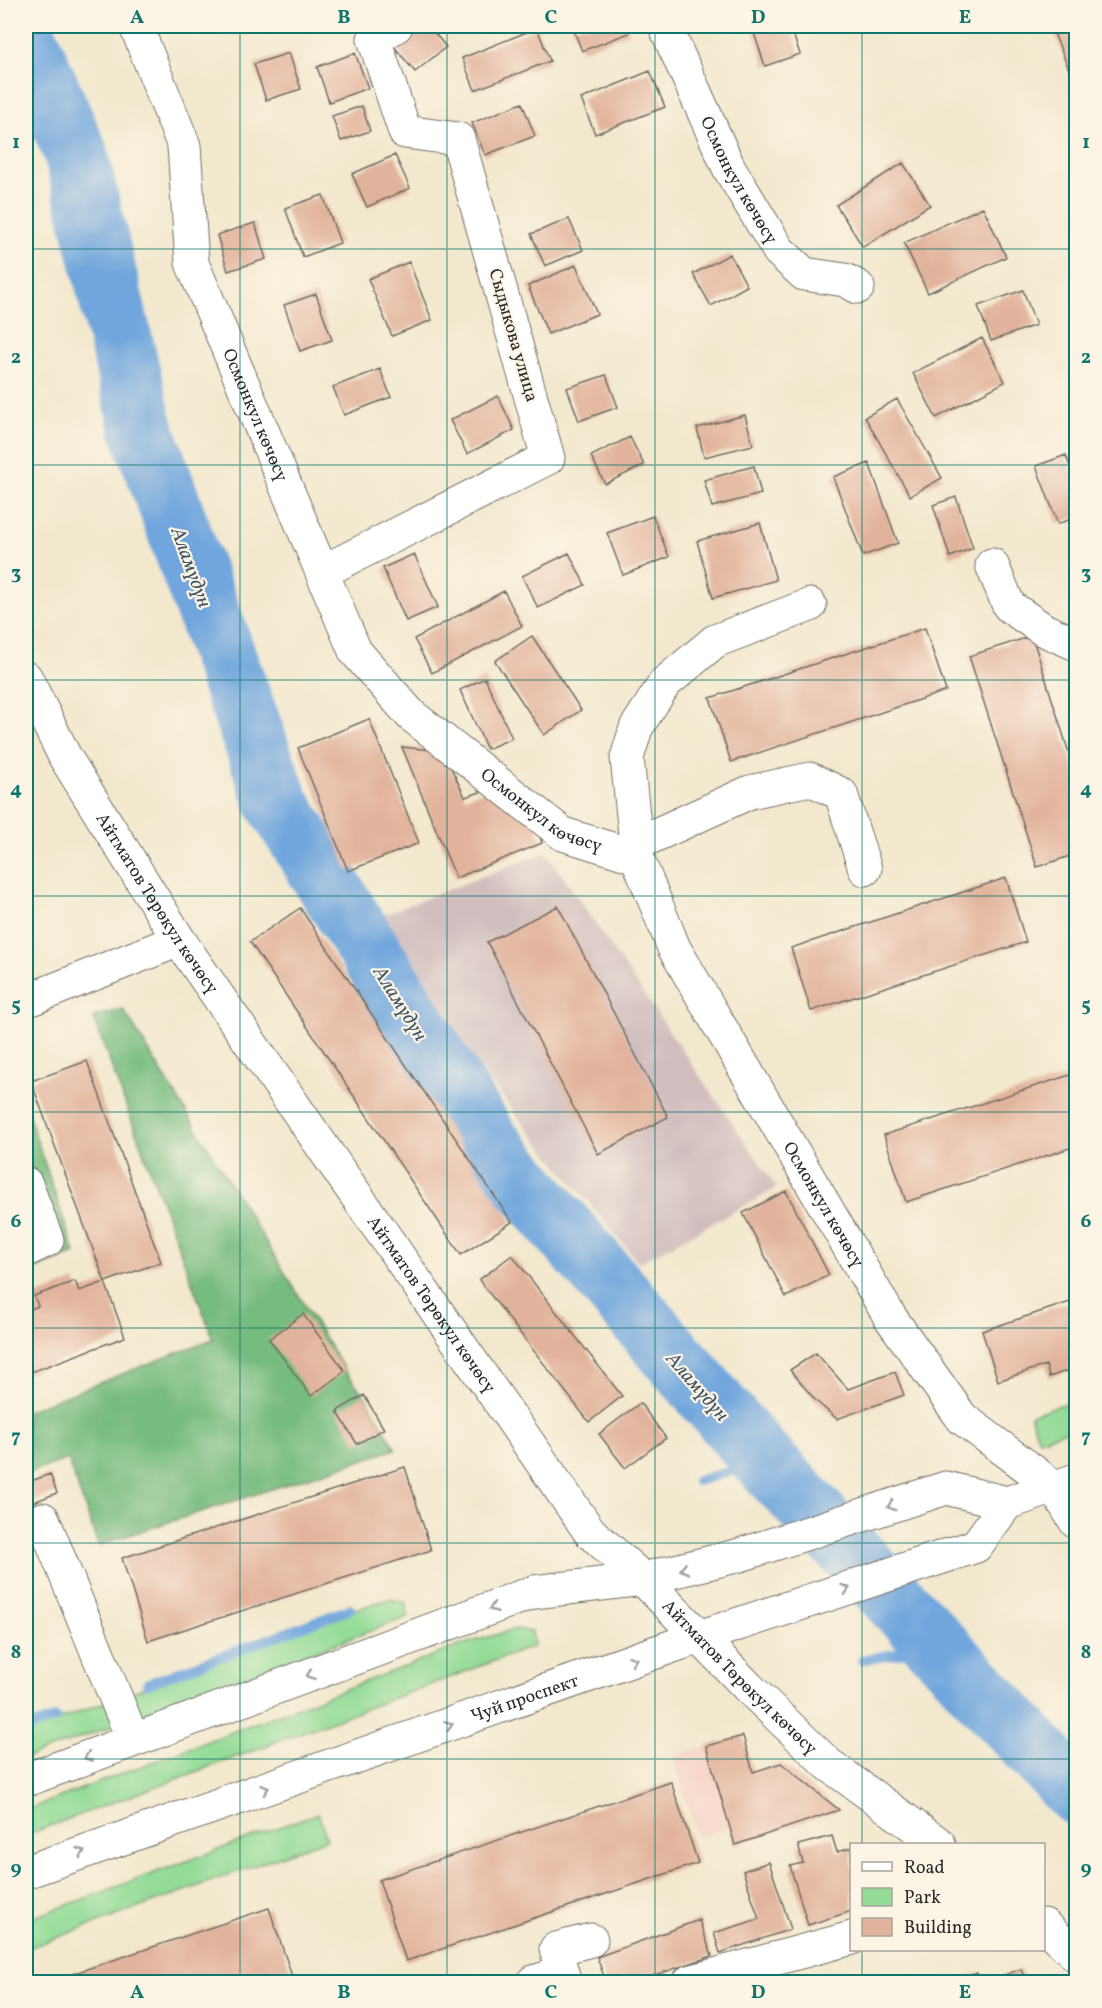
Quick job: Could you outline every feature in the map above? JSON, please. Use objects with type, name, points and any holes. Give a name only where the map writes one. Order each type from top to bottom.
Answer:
[{"type":"street","name":"Осмонкул көчөсү","points":[[136,26],[184,146],[192,263],[355,651],[411,715],[563,834],[636,850],[674,948],[890,1317],[962,1418],[1065,1483],[1077,1522]]},
{"type":"street","name":"Сыдыкова улица","points":[[322,572],[548,458],[458,140],[405,132],[374,39],[396,26]]},
{"type":"street","name":"Осмонкул көчөсү","points":[[665,26],[729,168],[779,251],[804,274],[845,280],[858,287]]},
{"type":"street","points":[[992,565],[1009,606],[1044,630],[1077,644]]},
{"type":"street","points":[[810,605],[715,641],[665,683],[636,728],[627,758],[636,850],[750,792],[810,779],[841,794],[865,869]]},
{"type":"street","name":"Айтматов Төрөкул көчөсү","points":[[26,678],[65,758],[178,940],[590,1532],[644,1579],[699,1637],[828,1764],[936,1843]]},
{"type":"street","points":[[26,1001],[178,940]]},
{"type":"street","points":[[26,1184],[47,1240],[26,1250]]},
{"type":"street","points":[[26,1780],[534,1592],[644,1579],[740,1555],[946,1488],[1007,1503],[1065,1483]]},
{"type":"street","name":"Чуй проспект","points":[[26,1872],[699,1637],[976,1546],[1007,1503]]},
{"type":"street","points":[[26,1525],[43,1519],[133,1740]]},
{"type":"street","points":[[1045,1926],[1077,1955]]},
{"type":"street","points":[[689,1983],[850,1939]]},
{"type":"street","points":[[554,1979],[556,1949],[591,1940]]},
{"type":"shaded area","points":[[546,852],[777,1188],[639,1263],[522,1122],[459,1041],[383,915]]},
{"type":"shaded area","points":[[706,1746],[731,1827],[697,1837],[673,1756]]},
{"type":"green space","points":[[123,1009],[345,1371],[364,1395],[396,1449],[98,1545],[68,1459],[26,1474],[26,1411],[213,1339],[93,1017]]},
{"type":"green space","points":[[26,1108],[75,1253],[26,1273]]},
{"type":"green space","points":[[1076,1400],[1076,1428],[1039,1440],[1030,1415]]},
{"type":"green space","points":[[390,1599],[406,1603],[408,1617],[26,1758],[26,1732],[338,1614]]},
{"type":"green space","points":[[516,1629],[532,1632],[534,1646],[26,1835],[26,1810],[464,1644]]},
{"type":"green space","points":[[318,1813],[327,1839],[26,1949],[26,1920]]},
{"type":"building","points":[[415,26],[429,26],[446,47],[415,72],[392,44]]},
{"type":"building","points":[[572,26],[626,26],[629,33],[582,51]]},
{"type":"building","points":[[680,26],[700,26],[683,32]]},
{"type":"building","points":[[767,26],[790,26],[800,54],[765,66],[753,30]]},
{"type":"building","points":[[1051,26],[1076,26],[1076,86]]},
{"type":"building","points":[[537,28],[550,61],[475,90],[462,58]]},
{"type":"building","points":[[289,53],[301,89],[266,100],[254,64]]},
{"type":"building","points":[[355,53],[368,88],[329,102],[317,67]]},
{"type":"building","points":[[650,71],[665,107],[595,134],[581,99]]},
{"type":"building","points":[[522,103],[535,136],[485,155],[472,123]]},
{"type":"building","points":[[362,106],[370,131],[341,141],[332,116]]},
{"type":"building","points":[[395,155],[410,188],[367,207],[352,174]]},
{"type":"building","points":[[903,163],[930,205],[863,247],[836,205]]},
{"type":"building","points":[[323,195],[340,243],[303,257],[285,208]]},
{"type":"building","points":[[983,207],[1006,257],[928,293],[904,243]]},
{"type":"building","points":[[569,219],[583,250],[545,266],[531,234]]},
{"type":"building","points":[[255,223],[266,259],[228,271],[217,235]]},
{"type":"building","points":[[730,254],[747,286],[711,306],[693,274]]},
{"type":"building","points":[[409,262],[432,320],[392,336],[368,279]]},
{"type":"building","points":[[576,265],[597,314],[548,334],[528,286]]},
{"type":"building","points":[[1023,290],[1036,325],[991,341],[978,306]]},
{"type":"building","points":[[316,294],[332,340],[300,351],[284,305]]},
{"type":"building","points":[[982,338],[1005,382],[936,418],[913,373]]},
{"type":"building","points":[[380,369],[391,397],[344,415],[333,387]]},
{"type":"building","points":[[606,375],[618,407],[579,421],[567,388]]},
{"type":"building","points":[[498,396],[514,430],[467,454],[450,420]]},
{"type":"building","points":[[897,399],[942,478],[910,496],[865,417]]},
{"type":"building","points":[[745,415],[753,445],[704,457],[697,428]]},
{"type":"building","points":[[630,437],[644,465],[605,484],[591,456]]},
{"type":"building","points":[[1066,455],[1076,484],[1076,517],[1058,524],[1036,466]]},
{"type":"building","points":[[869,463],[898,543],[863,556],[833,477]]},
{"type":"building","points":[[754,466],[761,494],[712,507],[704,480]]},
{"type":"building","points":[[956,497],[973,548],[950,557],[933,505]]},
{"type":"building","points":[[653,516],[669,557],[623,575],[607,533]]},
{"type":"building","points":[[760,523],[776,580],[713,598],[697,541]]},
{"type":"building","points":[[569,553],[585,585],[538,608],[522,576]]},
{"type":"building","points":[[414,554],[438,607],[406,621],[383,568]]},
{"type":"building","points":[[504,591],[522,626],[432,673],[414,639]]},
{"type":"building","points":[[925,628],[946,691],[731,762],[710,698]]},
{"type":"building","points":[[532,636],[581,710],[544,735],[495,661]]},
{"type":"building","points":[[1032,636],[1076,775],[1076,854],[1037,867],[969,656]]},
{"type":"building","points":[[485,678],[512,738],[487,749],[460,690]]},
{"type":"building","points":[[369,719],[419,843],[348,871],[298,748]]},
{"type":"building","points":[[402,747],[443,751],[465,797],[502,785],[535,821],[542,843],[456,878]]},
{"type":"building","points":[[1006,878],[1026,942],[811,1011],[791,948]]},
{"type":"building","points":[[558,906],[668,1117],[598,1154],[487,942]]},
{"type":"building","points":[[300,908],[512,1222],[461,1255],[250,942]]},
{"type":"building","points":[[87,1061],[161,1262],[105,1282],[31,1081]]},
{"type":"building","points":[[1076,1073],[1076,1146],[906,1202],[884,1135]]},
{"type":"building","points":[[786,1191],[829,1275],[786,1297],[743,1213]]},
{"type":"building","points":[[512,1255],[622,1396],[589,1422],[479,1280]]},
{"type":"building","points":[[75,1281],[79,1291],[105,1282],[125,1337],[26,1374],[26,1311],[38,1306],[34,1296]]},
{"type":"building","points":[[1076,1300],[1076,1368],[1049,1377],[1046,1365],[998,1381],[982,1331]]},
{"type":"building","points":[[303,1314],[345,1371],[311,1396],[269,1339]]},
{"type":"building","points":[[816,1353],[848,1389],[895,1372],[904,1395],[837,1419],[816,1401],[790,1370]]},
{"type":"building","points":[[364,1395],[384,1429],[357,1444],[337,1411]]},
{"type":"building","points":[[640,1403],[666,1438],[625,1468],[599,1434]]},
{"type":"building","points":[[405,1467],[431,1550],[148,1641],[122,1558]]},
{"type":"building","points":[[50,1474],[57,1493],[26,1505],[26,1483]]},
{"type":"building","points":[[743,1736],[753,1772],[781,1763],[839,1810],[735,1845],[706,1746]]},
{"type":"building","points":[[671,1782],[698,1863],[406,1961],[379,1880]]},
{"type":"building","points":[[832,1836],[837,1852],[850,1848],[850,1912],[808,1925],[790,1866],[803,1863],[798,1845]]},
{"type":"building","points":[[769,1862],[791,1929],[720,1953],[714,1933],[759,1919],[743,1871]]},
{"type":"building","points":[[269,1908],[294,1982],[48,1982]]},
{"type":"building","points":[[699,1920],[712,1956],[635,1982],[606,1982],[597,1957]]},
{"type":"building","points":[[1021,1969],[1026,1982],[986,1982]]},
{"type":"building","points":[[977,1973],[980,1982],[952,1982]]},
{"type":"waterway","name":"Аламүдүн","points":[[26,39],[76,154],[142,429],[277,802],[488,1142],[756,1452],[1076,1793]]},
{"type":"waterway","points":[[697,1481],[764,1461]]},
{"type":"waterway","points":[[147,1684],[350,1609]]},
{"type":"waterway","points":[[862,1660],[938,1646]]},
{"type":"waterway","points":[[26,1729],[56,1718]]}]
